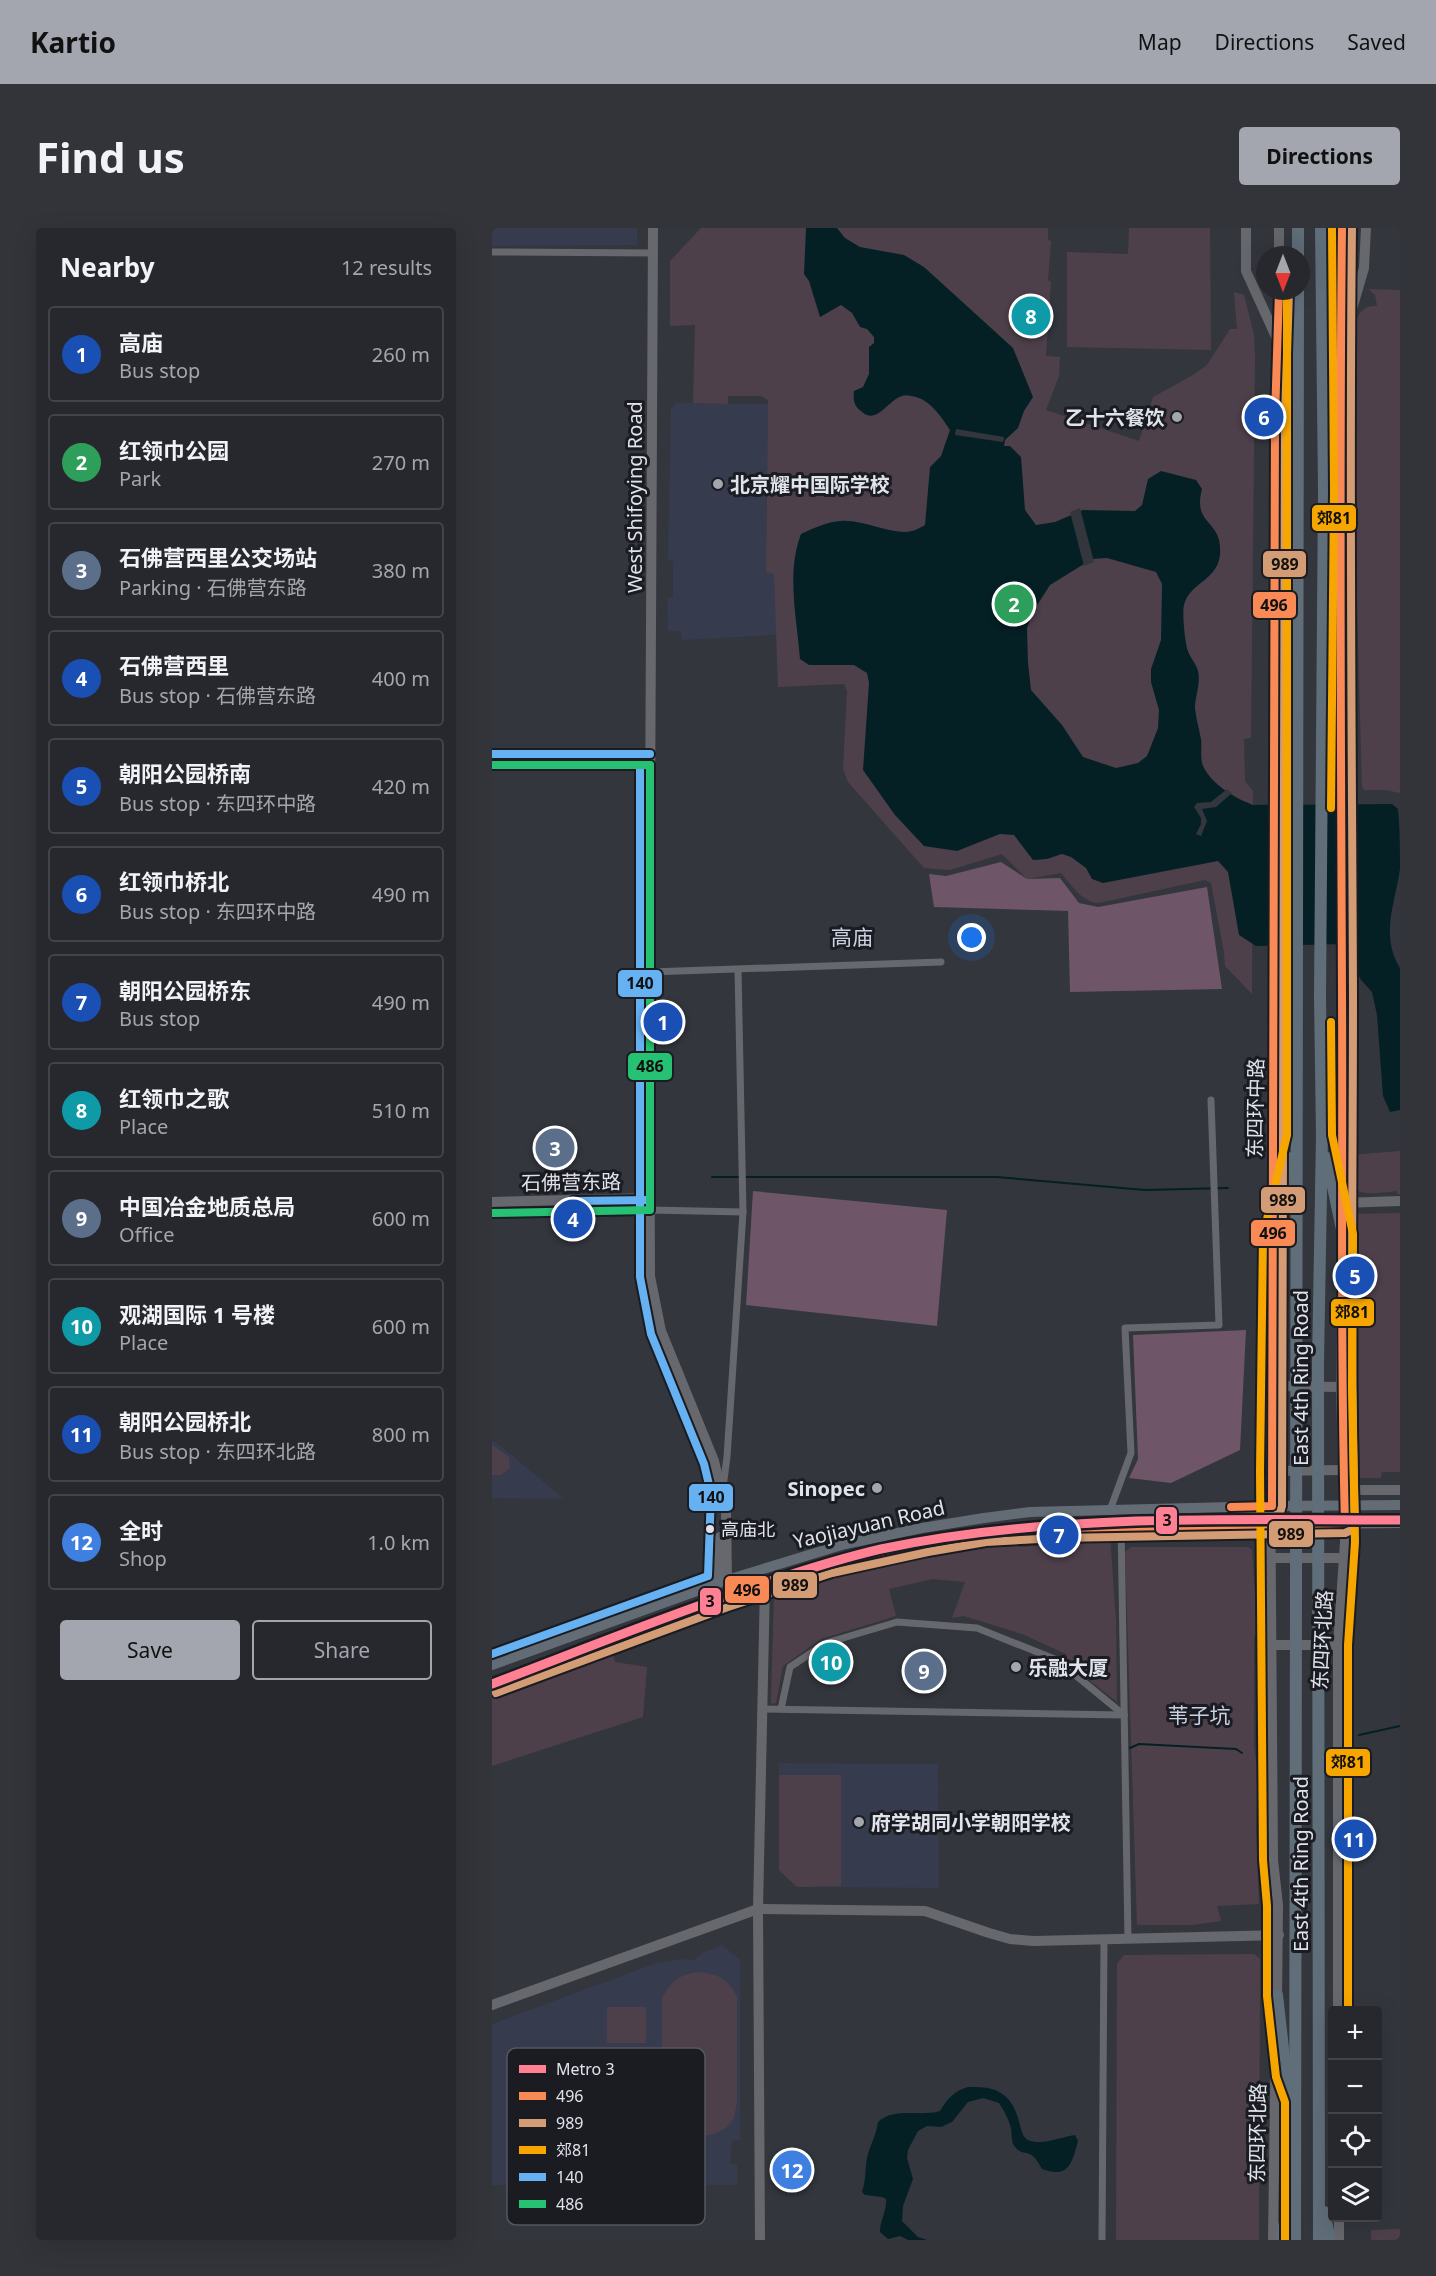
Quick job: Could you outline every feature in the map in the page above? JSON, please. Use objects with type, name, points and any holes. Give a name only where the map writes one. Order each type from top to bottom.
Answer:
[{"type":"highway","points":[[1298,228],[1298,246]]},
{"type":"highway","name":"East 4th Ring Road","points":[[1319,2240],[1318,1363],[1322,1136],[1320,997],[1324,490],[1321,228]]},
{"type":"highway","name":"East 4th Ring Road","points":[[1295,2240],[1298,300]]},
{"type":"highway","points":[[1277,388],[1298,491]]},
{"type":"highway","points":[[1324,490],[1340,399]]},
{"type":"highway","points":[[1273,1236],[1297,1136]]},
{"type":"highway","points":[[1322,1136],[1343,1234]]},
{"type":"highway","points":[[1277,1995],[1286,2075],[1296,2100]]},
{"type":"highway","points":[[1281,2240],[1295,2176]]},
{"type":"highway","points":[[1319,2189],[1330,2240]]},
{"type":"main road","name":"Yaojiayuan Road","points":[[492,1665],[723,1582],[845,1544],[922,1528],[1030,1512],[1398,1505]]},
{"type":"main road","name":"Yaojiayuan Road","points":[[492,1683],[829,1563],[985,1532],[1121,1526],[1398,1523]]},
{"type":"street","name":"West Shifoying Road","points":[[653,228],[650,1276],[661,1331],[714,1461],[722,1492],[726,1511],[723,1582]]},
{"type":"street","points":[[1246,228],[1246,271],[1279,344]]},
{"type":"street","points":[[1279,228],[1279,246]]},
{"type":"street","points":[[1342,228],[1340,399],[1343,1234],[1341,1387],[1344,1490],[1398,1490]]},
{"type":"street","points":[[1342,342],[1361,283],[1366,255],[1366,228]]},
{"type":"street","points":[[492,252],[653,253]]},
{"type":"street","points":[[1277,388],[1279,300]]},
{"type":"street","name":"东四环中路","points":[[1272,1523],[1270,1471],[1273,1236],[1273,782],[1277,388]]},
{"type":"street","points":[[492,765],[650,765]]},
{"type":"street","points":[[650,972],[941,962]]},
{"type":"street","points":[[722,1492],[727,1457],[744,1212],[738,970]]},
{"type":"street","points":[[1110,1510],[1131,1453],[1125,1329],[1219,1325],[1211,1100]]},
{"type":"street","points":[[1342,1203],[1398,1201]]},
{"type":"street","name":"石佛营东路","points":[[492,1202],[650,1204]]},
{"type":"street","points":[[650,1204],[744,1212]]},
{"type":"street","name":"石佛营东路","points":[[492,1214],[650,1204]]},
{"type":"street","points":[[1271,1386],[1341,1387]]},
{"type":"street","points":[[1270,1471],[1344,1470]]},
{"type":"street","name":"东四环北路","points":[[1338,2006],[1338,1645],[1345,1557],[1344,1490]]},
{"type":"street","name":"东四环北路","points":[[1272,1523],[1273,1860],[1279,1935],[1273,2240]]},
{"type":"street","points":[[1121,1526],[1128,1939]]},
{"type":"street","points":[[1271,1558],[1345,1557]]},
{"type":"street","points":[[760,2240],[758,1909],[765,1584]]},
{"type":"street","points":[[781,1709],[790,1667],[826,1643],[897,1622],[977,1628],[1057,1660],[1124,1715]]},
{"type":"street","points":[[1272,1645],[1338,1645]]},
{"type":"street","points":[[763,1709],[1124,1715]]},
{"type":"street","points":[[492,2005],[758,1909],[917,1911],[940,1915],[1010,1939],[1033,1941],[1279,1935]]},
{"type":"street","points":[[1102,2240],[1104,1940]]},
{"type":"street","points":[[1339,2222],[1339,2240]]},
{"type":"shaded area","points":[[492,228],[637,228],[637,245],[492,246]]},
{"type":"shaded area","points":[[701,228],[1048,228],[1048,240],[1051,241],[1048,280],[1051,282],[1046,356],[1060,357],[1059,376],[1046,410],[1139,441],[1153,397],[1207,365],[1230,329],[1237,329],[1234,292],[1244,295],[1254,334],[1255,356],[1251,738],[1244,739],[1245,781],[1253,791],[1252,994],[1225,966],[1211,883],[1205,880],[1099,903],[1087,900],[1061,873],[1027,879],[1002,854],[950,870],[924,868],[848,782],[843,769],[847,691],[844,684],[778,687],[774,574],[766,572],[768,400],[761,396],[728,396],[728,404],[693,403],[695,325],[670,326],[670,261]]},
{"type":"shaded area","points":[[806,228],[837,228],[845,238],[860,247],[904,255],[924,267],[1013,348],[1033,397],[1024,411],[1018,428],[1005,440],[1004,446],[1010,446],[1021,457],[1025,510],[1036,525],[1055,522],[1083,510],[1135,511],[1142,505],[1148,479],[1161,471],[1196,480],[1202,489],[1201,510],[1217,534],[1220,543],[1218,564],[1214,571],[1187,597],[1183,609],[1187,647],[1199,676],[1195,708],[1201,739],[1202,763],[1207,773],[1225,790],[1253,805],[1392,804],[1398,809],[1400,869],[1390,931],[1394,956],[1400,968],[1400,1110],[1390,1112],[1383,1096],[1377,1015],[1372,992],[1361,980],[1343,944],[1256,946],[1239,935],[1228,872],[1218,861],[1103,883],[1092,879],[1086,868],[1071,857],[1062,854],[1047,859],[1033,860],[1014,835],[1000,834],[957,851],[924,846],[895,815],[863,770],[869,683],[867,673],[854,665],[809,665],[800,659],[794,596],[794,564],[801,534],[825,524],[850,521],[904,532],[914,531],[925,525],[930,467],[941,456],[950,430],[931,406],[915,397],[897,398],[873,416],[857,408],[854,391],[863,387],[869,374],[869,347],[874,343],[874,337],[867,329],[860,327],[852,313],[841,305],[820,317],[809,281],[804,274]],"holes":[[[1107,558],[1156,572],[1162,584],[1161,640],[1151,669],[1151,682],[1159,710],[1158,728],[1147,756],[1138,763],[1116,768],[1083,757],[1062,725],[1031,690],[1027,628],[1034,610],[1050,585],[1092,559]]]},
{"type":"shaded area","points":[[1129,228],[1210,228],[1211,350],[1067,347],[1067,252],[1128,254]]},
{"type":"shaded area","points":[[1368,289],[1400,290],[1400,793],[1364,790],[1362,787],[1351,350],[1352,337],[1359,314],[1366,308],[1377,306],[1375,295]]},
{"type":"shaded area","name":"北京耀中国际学校","points":[[677,403],[768,404],[766,572],[774,573],[777,635],[682,640],[681,631],[668,631],[667,598],[673,597],[673,561],[668,560],[671,408]]},
{"type":"shaded area","points":[[1001,862],[1027,879],[1060,878],[1079,903],[1098,907],[1207,887],[1222,989],[1070,992],[1068,911],[934,907],[929,874],[946,876]]},
{"type":"shaded area","points":[[1400,1151],[1400,1194],[1397,1194],[1397,1191],[1365,1193],[1351,1184],[1350,1155]]},
{"type":"shaded area","points":[[753,1191],[947,1210],[937,1326],[746,1305]]},
{"type":"shaded area","points":[[1400,1213],[1400,1472],[1382,1472],[1381,1478],[1353,1478],[1350,1475],[1350,1434],[1355,1421],[1355,1390],[1349,1387],[1347,1379],[1352,1284],[1350,1223],[1353,1214]]},
{"type":"shaded area","points":[[1246,1330],[1240,1450],[1171,1483],[1129,1478],[1138,1459],[1133,1335]]},
{"type":"shaded area","points":[[492,1440],[502,1447],[564,1499],[492,1498]]},
{"type":"shaded area","points":[[492,1445],[509,1457],[510,1468],[501,1475],[492,1475]]},
{"type":"shaded area","points":[[1110,1536],[1116,1621],[1117,1702],[1062,1659],[1066,1654],[1022,1634],[964,1616],[952,1618],[965,1582],[932,1579],[889,1589],[896,1616],[821,1639],[783,1666],[776,1703],[771,1704],[774,1592],[947,1551],[1013,1541],[1019,1547],[1062,1544],[1068,1537]]},
{"type":"shaded area","points":[[1131,1547],[1248,1547],[1252,1550],[1258,1637],[1254,1636],[1254,1747],[1258,1774],[1256,1830],[1259,1904],[1217,1906],[1221,1921],[1193,1925],[1137,1925],[1125,1552]]},
{"type":"shaded area","points":[[613,1653],[615,1662],[647,1667],[643,1717],[492,1766],[492,1697]]},
{"type":"shaded area","name":"府学胡同小学朝阳学校","points":[[779,1763],[938,1764],[939,1888],[797,1887],[779,1870]]},
{"type":"shaded area","points":[[779,1775],[841,1775],[841,1886],[797,1887],[779,1870]]},
{"type":"shaded area","points":[[722,1945],[740,1959],[740,2140],[732,2141],[730,2164],[737,2164],[738,2185],[705,2185],[705,2048],[507,2048],[507,2185],[492,2185],[492,2024],[656,1963],[682,1959],[694,1960],[702,1953]]},
{"type":"shaded area","points":[[1254,1954],[1260,1959],[1259,2240],[1116,2240],[1117,1964],[1124,1955]]},
{"type":"shaded area","points":[[698,1972],[721,1978],[737,1996],[737,2102],[734,2118],[726,2128],[705,2136],[705,2048],[662,2048],[662,1998],[676,1980]]},
{"type":"shaded area","points":[[607,2007],[646,2007],[646,2043],[607,2043]]},
{"type":"shaded area","points":[[968,2087],[989,2088],[1009,2100],[1018,2116],[1024,2137],[1028,2140],[1045,2142],[1075,2135],[1078,2141],[1071,2162],[1068,2167],[1058,2172],[1042,2169],[1031,2154],[1021,2152],[1014,2145],[1009,2122],[999,2103],[983,2098],[968,2102],[952,2122],[941,2127],[927,2126],[918,2131],[908,2150],[907,2158],[913,2179],[903,2206],[902,2221],[918,2237],[927,2240],[908,2240],[900,2236],[888,2239],[880,2232],[886,2199],[865,2195],[862,2192],[867,2158],[878,2122],[892,2115],[940,2111],[952,2096]]},
{"type":"shaded area","points":[[1400,2229],[1400,2240],[1371,2240],[1371,2230]]},
{"type":"pier","points":[[956,429],[1004,437],[1003,442],[955,435]]},
{"type":"pier","points":[[1080,508],[1094,562],[1084,566],[1070,512]]},
{"type":"pier","points":[[1227,789],[1232,793],[1216,807],[1202,809],[1207,821],[1201,836],[1196,834],[1201,818],[1194,807],[1197,803],[1211,802]]},
{"type":"waterway","points":[[712,1177],[739,1177]]},
{"type":"waterway","points":[[745,1177],[997,1177],[1145,1190],[1228,1188]]},
{"type":"waterway","points":[[1359,1735],[1400,1726]]},
{"type":"waterway","points":[[1130,1748],[1139,1744],[1236,1749],[1242,1753]]},
{"type":"metro line","name":"3","points":[[492,1684],[676,1614],[791,1574],[881,1549],[945,1537],[1010,1529],[1140,1521],[1400,1520]]},
{"type":"transit line","name":"郊81","points":[[1331,808],[1334,490],[1332,228]]},
{"type":"transit line","name":"496","points":[[492,1683],[725,1597],[829,1563],[926,1542],[985,1532],[1058,1528],[1345,1523],[1342,1325],[1340,516],[1342,228]]},
{"type":"transit line","name":"989","points":[[496,1693],[728,1607],[832,1573],[928,1552],[986,1542],[1058,1538],[1345,1533],[1354,1529],[1352,228]]},
{"type":"transit line","name":"496","points":[[1231,1507],[1272,1506],[1275,417],[1279,300]]},
{"type":"transit line","name":"郊81","points":[[1285,2240],[1285,2102],[1276,2077],[1267,1996],[1267,1906],[1263,1860],[1260,1471],[1263,1236],[1287,1135],[1287,300]]},
{"type":"transit line","name":"989","points":[[1231,1517],[1274,1516],[1280,1513],[1282,1506],[1285,417],[1289,300]]},
{"type":"transit line","name":"140","points":[[492,754],[650,754]]},
{"type":"transit line","name":"486","points":[[492,765],[650,765]]},
{"type":"transit line","name":"140","points":[[492,1654],[708,1576],[711,1493],[704,1464],[651,1334],[640,1277],[640,765]]},
{"type":"transit line","name":"486","points":[[492,1213],[650,1210],[650,765]]},
{"type":"transit line","name":"郊81","points":[[1331,1022],[1332,1135],[1353,1234],[1352,1387],[1355,1542],[1348,1645],[1348,2006]]},
{"type":"transit line","name":"140","points":[[573,1201],[650,1200]]},
{"type":"place","name":"红领巾之歌","points":[[1031,316]]},
{"type":"place","name":"乙十六餐饮","points":[[1177,417]]},
{"type":"place","name":"红领巾桥北","points":[[1264,417]]},
{"type":"place","name":"北京耀中国际学校","points":[[718,484]]},
{"type":"place","name":"红领巾公园","points":[[1014,604]]},
{"type":"place","name":"高庙","points":[[663,1022]]},
{"type":"place","name":"石佛营西里公交场站","points":[[555,1148]]},
{"type":"place","name":"石佛营西里","points":[[573,1219]]},
{"type":"place","name":"朝阳公园桥南","points":[[1355,1276]]},
{"type":"place","name":"Sinopec","points":[[877,1488]]},
{"type":"place","name":"高庙北","points":[[710,1529]]},
{"type":"place","name":"朝阳公园桥东","points":[[1059,1535]]},
{"type":"place","name":"观湖国际 1 号楼","points":[[831,1662]]},
{"type":"place","name":"乐融大厦","points":[[1016,1667]]},
{"type":"place","name":"中国冶金地质总局","points":[[924,1671]]},
{"type":"place","name":"府学胡同小学朝阳学校","points":[[859,1822]]},
{"type":"place","name":"朝阳公园桥北","points":[[1354,1839]]},
{"type":"place","name":"全时","points":[[792,2170]]},
{"type":"district","name":"高庙","points":[[852,937]]},
{"type":"district","name":"苇子坑","points":[[1199,1715]]}]
